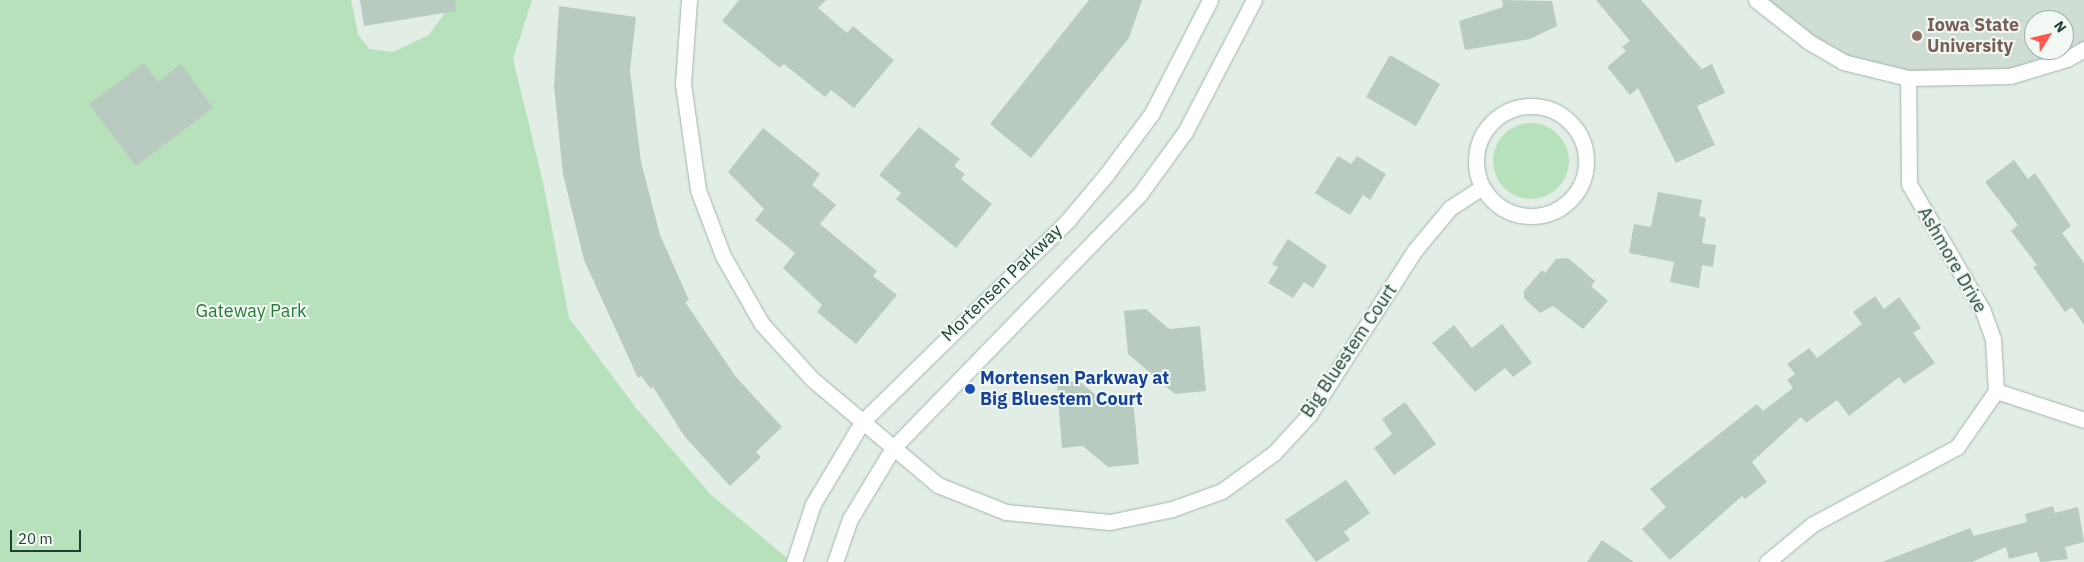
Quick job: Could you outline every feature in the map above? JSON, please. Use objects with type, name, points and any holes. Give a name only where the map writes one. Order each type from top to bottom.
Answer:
[{"type":"street","name":"Big Bluestem Court","points":[[689,0],[683,84],[688,139],[698,190],[723,256],[762,324],[812,379],[938,485],[1006,512],[1052,519],[1110,522],[1172,509],[1222,490],[1274,453],[1309,414],[1415,250],[1450,208],[1482,187]]},
{"type":"street","name":"Mortensen Parkway","points":[[794,562],[813,504],[862,422],[1068,220],[1106,175],[1152,113],[1210,0]]},
{"type":"street","name":"Mortensen Parkway","points":[[835,562],[850,519],[893,448],[1139,196],[1186,132],[1254,0]]},
{"type":"street","points":[[1756,0],[1803,38],[1843,62],[1908,78],[2010,76],[2067,59],[2084,49]]},
{"type":"street","name":"Ashmore Drive","points":[[1908,78],[1909,184],[1983,311],[1993,339],[1996,391]]},
{"type":"street","points":[[1523,106],[1548,110],[1571,123],[1581,137],[1584,174],[1564,205],[1528,216],[1510,212],[1482,187],[1476,152],[1492,122],[1506,112],[1523,106]]},
{"type":"street","points":[[1767,562],[1813,524],[1958,447],[1996,391],[2084,420]]},
{"type":"shaded area","name":"Iowa State University","points":[[1756,0],[2084,0],[2084,49],[2074,55],[2074,10],[2024,10],[2024,60],[2061,60],[1938,80],[1843,62]]},
{"type":"green space","name":"Gateway Park","points":[[0,0],[351,0],[358,34],[369,49],[393,52],[429,35],[454,0],[532,0],[513,59],[543,182],[569,318],[636,408],[711,495],[792,562],[0,562]]},
{"type":"green space","points":[[1539,123],[1552,129],[1563,140],[1569,153],[1567,176],[1552,193],[1539,199],[1523,199],[1510,193],[1495,176],[1493,153],[1499,140],[1516,125]]},
{"type":"building","points":[[360,0],[455,0],[456,11],[364,26]]},
{"type":"building","points":[[739,0],[826,0],[818,8],[847,33],[853,26],[894,60],[854,108],[831,90],[825,97],[784,64],[780,68],[722,21]]},
{"type":"building","points":[[1089,0],[1142,0],[1129,38],[1031,158],[990,124]]},
{"type":"building","points":[[1502,0],[1552,1],[1557,26],[1530,39],[1465,50],[1459,21],[1503,7]]},
{"type":"building","points":[[1596,0],[1641,0],[1702,69],[1712,64],[1725,93],[1697,106],[1715,145],[1676,163],[1638,88],[1630,95],[1607,67],[1626,51],[1622,47],[1630,41]]},
{"type":"building","points":[[559,6],[636,17],[630,70],[641,162],[660,235],[689,300],[685,302],[736,377],[782,427],[756,452],[761,457],[730,486],[685,437],[653,387],[651,389],[641,376],[638,378],[584,260],[563,174],[554,87]]},
{"type":"building","points":[[1390,55],[1440,84],[1416,126],[1366,97]]},
{"type":"building","points":[[144,63],[158,82],[181,64],[213,108],[136,166],[89,104]]},
{"type":"building","points":[[919,127],[960,159],[954,166],[965,174],[961,179],[992,204],[956,248],[896,199],[901,193],[879,175]]},
{"type":"building","points":[[763,128],[820,174],[812,185],[836,205],[820,224],[877,271],[873,276],[897,295],[856,344],[817,312],[822,305],[783,268],[795,253],[755,220],[764,209],[728,172]]},
{"type":"building","points":[[1338,156],[1351,164],[1357,156],[1386,174],[1370,200],[1363,195],[1350,215],[1315,193]]},
{"type":"building","points":[[2014,160],[2028,179],[2035,173],[2071,226],[2062,233],[2084,263],[2084,325],[2072,307],[2065,312],[2033,267],[2037,265],[2011,231],[2018,225],[1985,182]]},
{"type":"building","points":[[1658,192],[1702,200],[1699,216],[1706,218],[1702,243],[1716,245],[1713,267],[1702,265],[1699,288],[1670,282],[1674,262],[1629,253],[1634,224],[1651,227]]},
{"type":"building","points":[[1288,239],[1327,266],[1313,288],[1304,282],[1293,298],[1268,283],[1278,267],[1272,264]]},
{"type":"building","points":[[1568,258],[1595,281],[1591,286],[1608,301],[1583,329],[1553,306],[1540,313],[1524,298],[1524,291],[1542,270],[1545,273],[1556,259]]},
{"type":"building","points":[[1875,296],[1884,309],[1899,297],[1921,328],[1913,333],[1935,363],[1904,384],[1899,377],[1849,416],[1837,400],[1806,423],[1801,417],[1752,462],[1767,482],[1745,499],[1742,496],[1670,560],[1642,529],[1666,507],[1650,489],[1757,404],[1763,411],[1793,388],[1787,380],[1795,374],[1787,364],[1809,348],[1817,358],[1862,324],[1853,312]]},
{"type":"building","points":[[1146,309],[1169,329],[1200,326],[1206,391],[1175,394],[1128,354],[1124,311]]},
{"type":"building","points":[[1502,324],[1532,363],[1513,377],[1505,368],[1475,392],[1432,343],[1454,325],[1472,348]]},
{"type":"building","points":[[1079,381],[1102,400],[1133,398],[1139,464],[1108,467],[1083,446],[1062,448],[1057,383]]},
{"type":"building","points":[[1405,402],[1436,444],[1394,475],[1374,448],[1392,434],[1382,419]]},
{"type":"building","points":[[1346,480],[1370,513],[1344,532],[1350,540],[1316,562],[1285,520]]},
{"type":"building","points":[[2053,506],[2055,513],[2078,507],[2084,542],[2065,547],[2068,559],[2040,562],[2037,552],[2009,559],[2006,547],[1972,562],[1882,562],[1970,528],[1974,536],[2027,522],[2025,514]]},
{"type":"building","points":[[1602,540],[1634,562],[1587,562]]},
{"type":"place","name":"Iowa State University","points":[[1917,36]]},
{"type":"place","name":"Mortensen Parkway at Big Bluestem Court","points":[[970,389]]}]
